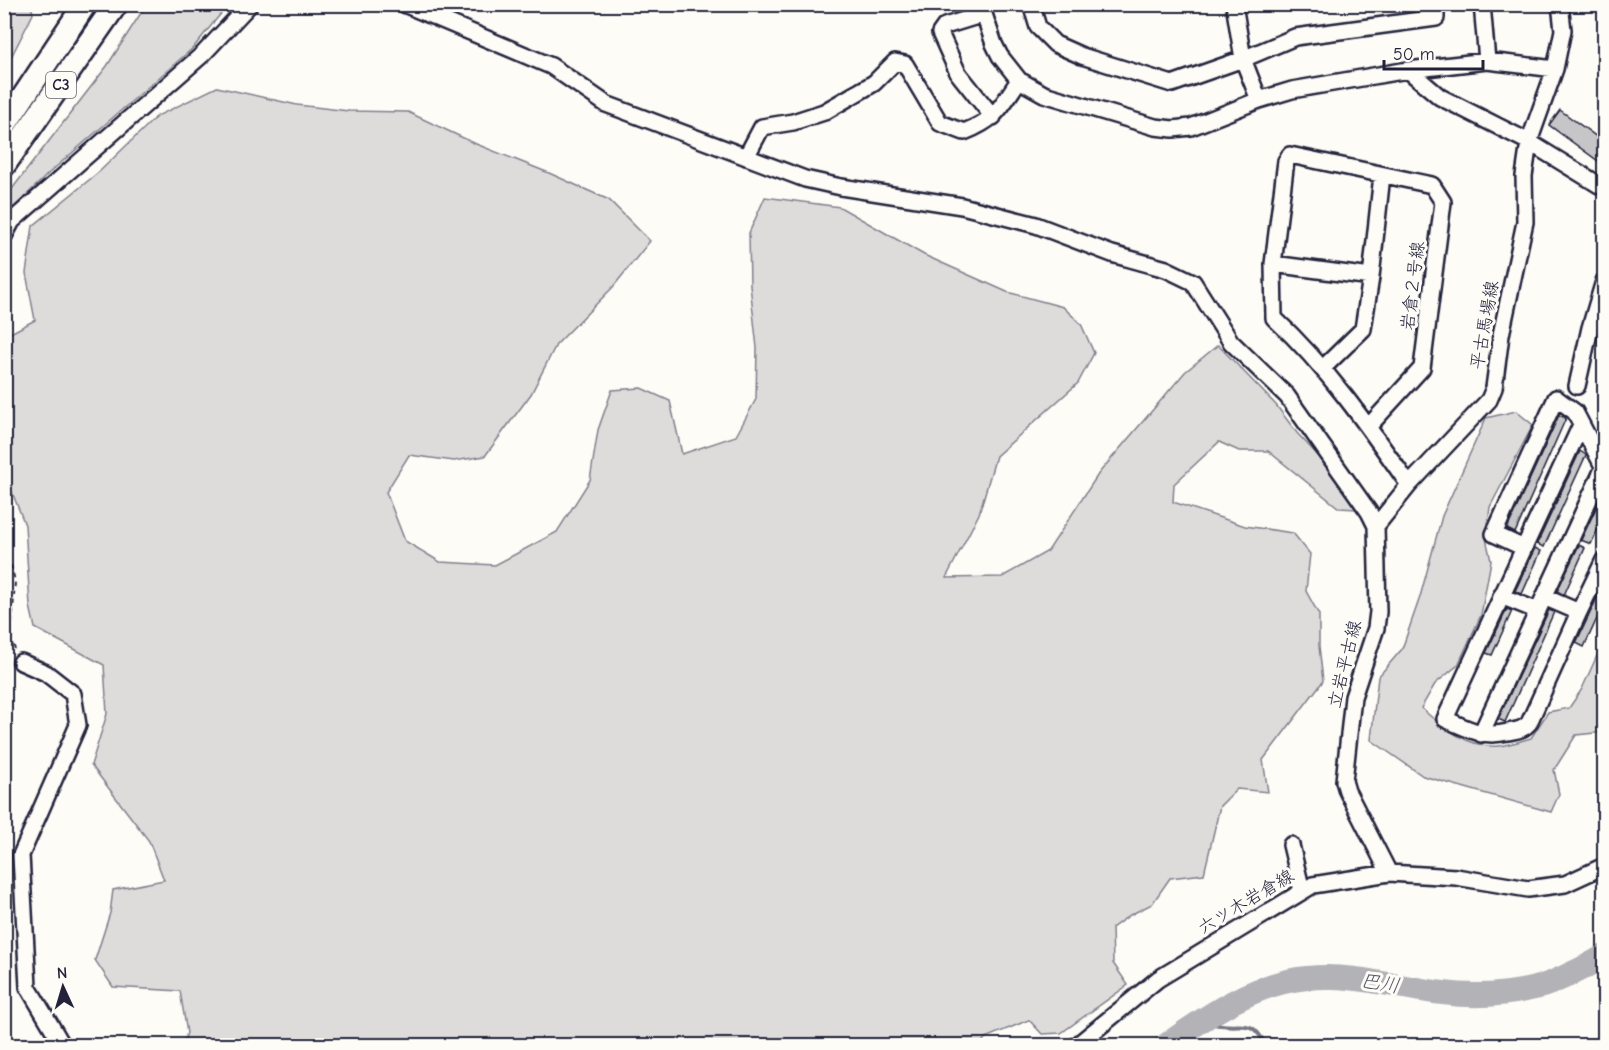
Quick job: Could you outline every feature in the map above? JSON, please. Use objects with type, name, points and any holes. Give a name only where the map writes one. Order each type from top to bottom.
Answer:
[{"type":"highway","name":"C3","points":[[4,126],[85,4]]},
{"type":"highway","name":"C3","points":[[4,165],[116,4]]},
{"type":"street","points":[[4,236],[12,221],[203,54],[250,4]]},
{"type":"street","points":[[404,4],[551,66],[606,104],[804,179],[841,188],[962,206],[1036,225],[1112,254],[1166,269],[1193,282],[1231,342],[1287,396],[1370,512],[1376,526]]},
{"type":"street","points":[[1031,4],[1038,27],[1055,44],[1082,56],[1172,84],[1244,59],[1295,37],[1436,18],[1436,4]]},
{"type":"street","points":[[1234,4],[1244,59],[1259,100]]},
{"type":"street","points":[[1482,4],[1487,61]]},
{"type":"street","name":"平古馬場線","points":[[1376,526],[1409,485],[1489,400],[1494,388],[1501,335],[1525,222],[1524,176],[1529,142],[1555,69],[1563,30],[1560,4]]},
{"type":"street","points":[[993,117],[958,73],[940,33],[945,26],[984,9],[989,35],[1019,80],[1044,94],[1164,128],[1191,127],[1259,100],[1292,90],[1408,70],[1487,61],[1555,69]]},
{"type":"street","points":[[746,157],[762,127],[794,122],[824,112],[874,83],[895,62],[905,64],[940,123],[964,132],[993,117],[1019,80]]},
{"type":"street","points":[[1408,70],[1440,97],[1529,142],[1605,188]]},
{"type":"street","name":"岩倉２号線","points":[[1273,264],[1286,161],[1290,155],[1432,186],[1443,202],[1422,368],[1369,426]]},
{"type":"street","points":[[1323,368],[1363,329],[1382,175]]},
{"type":"street","points":[[1371,277],[1273,264],[1274,318],[1323,368],[1369,426],[1409,485]]},
{"type":"street","points":[[1577,386],[1590,328],[1605,281]]},
{"type":"street","points":[[1481,734],[1604,468],[1575,412],[1556,398],[1494,534],[1524,548]]},
{"type":"street","points":[[1581,425],[1445,719],[1481,734],[1492,736],[1524,729],[1529,723],[1579,612],[1603,569]]},
{"type":"street","name":"立岩平古線","points":[[1376,526],[1378,612],[1376,628],[1353,697],[1344,781],[1389,873]]},
{"type":"street","points":[[1501,596],[1579,612]]},
{"type":"street","points":[[21,662],[46,673],[73,693],[78,725],[21,855],[28,987],[63,1046]]},
{"type":"street","points":[[1291,845],[1302,891]]},
{"type":"street","name":"六ツ木岩倉線","points":[[1076,1046],[1158,979],[1313,885],[1389,873],[1456,877],[1528,889],[1565,884],[1605,866]]},
{"type":"path","points":[[4,539],[15,581],[11,641],[21,662]]},
{"type":"shaded area","points":[[5,4],[31,5],[33,14],[5,69]]},
{"type":"shaded area","points":[[146,5],[228,5],[193,48],[49,173],[5,216],[5,198],[107,66]]},
{"type":"shaded area","points":[[217,87],[297,105],[349,111],[408,112],[476,144],[609,200],[650,241],[613,287],[556,345],[531,394],[485,456],[454,461],[409,455],[386,492],[405,541],[440,562],[495,565],[557,532],[590,480],[598,430],[612,390],[641,388],[670,401],[682,454],[736,436],[756,399],[757,348],[750,285],[749,233],[765,197],[840,207],[924,255],[1007,292],[1063,307],[1081,324],[1094,353],[1078,383],[996,456],[979,514],[946,578],[1002,577],[1048,551],[1099,473],[1185,372],[1218,345],[1276,405],[1297,433],[1335,474],[1356,509],[1339,508],[1268,451],[1239,451],[1219,442],[1174,484],[1173,502],[1245,526],[1293,533],[1310,554],[1306,591],[1319,615],[1319,646],[1323,681],[1263,760],[1268,792],[1237,789],[1220,806],[1204,874],[1170,878],[1152,904],[1130,915],[1112,928],[1113,963],[1128,985],[1061,1033],[1042,1034],[1029,1020],[985,1038],[980,1046],[182,1046],[187,1033],[180,991],[113,987],[95,960],[110,913],[113,890],[164,880],[149,841],[91,765],[107,714],[104,665],[35,628],[30,606],[25,525],[5,474],[5,336],[35,320],[26,273],[33,226],[100,171],[157,116]]},
{"type":"shaded area","points":[[1516,411],[1533,425],[1490,507],[1486,538],[1491,561],[1481,615],[1458,665],[1435,684],[1421,708],[1456,735],[1477,744],[1499,746],[1531,738],[1548,712],[1569,708],[1582,689],[1604,640],[1604,732],[1576,735],[1554,770],[1559,794],[1551,812],[1423,776],[1371,740],[1378,677],[1402,649],[1420,597],[1442,516],[1486,418]]},
{"type":"building","points":[[1560,110],[1605,143],[1605,166],[1549,125]]},
{"type":"building","points":[[1559,415],[1566,418],[1515,533],[1507,529]]},
{"type":"building","points":[[1580,451],[1586,455],[1544,547],[1537,544]]},
{"type":"building","points":[[1605,489],[1605,514],[1591,544],[1581,540]]},
{"type":"building","points":[[1579,545],[1585,548],[1564,595],[1557,591]]},
{"type":"building","points":[[1535,548],[1541,551],[1522,594],[1515,591]]},
{"type":"building","points":[[1605,581],[1605,601],[1584,647],[1576,643]]},
{"type":"building","points":[[1507,609],[1512,611],[1492,655],[1486,653]]},
{"type":"building","points":[[1549,610],[1554,612],[1505,722],[1498,719]]},
{"type":"waterway","name":"巴川","points":[[1165,1046],[1232,1002],[1268,986],[1287,981],[1324,977],[1341,978],[1443,993],[1491,994],[1515,992],[1546,985],[1604,956]]},
{"type":"waterway","points":[[1197,1017],[1215,1024],[1248,1026],[1257,1031],[1266,1046]]}]
